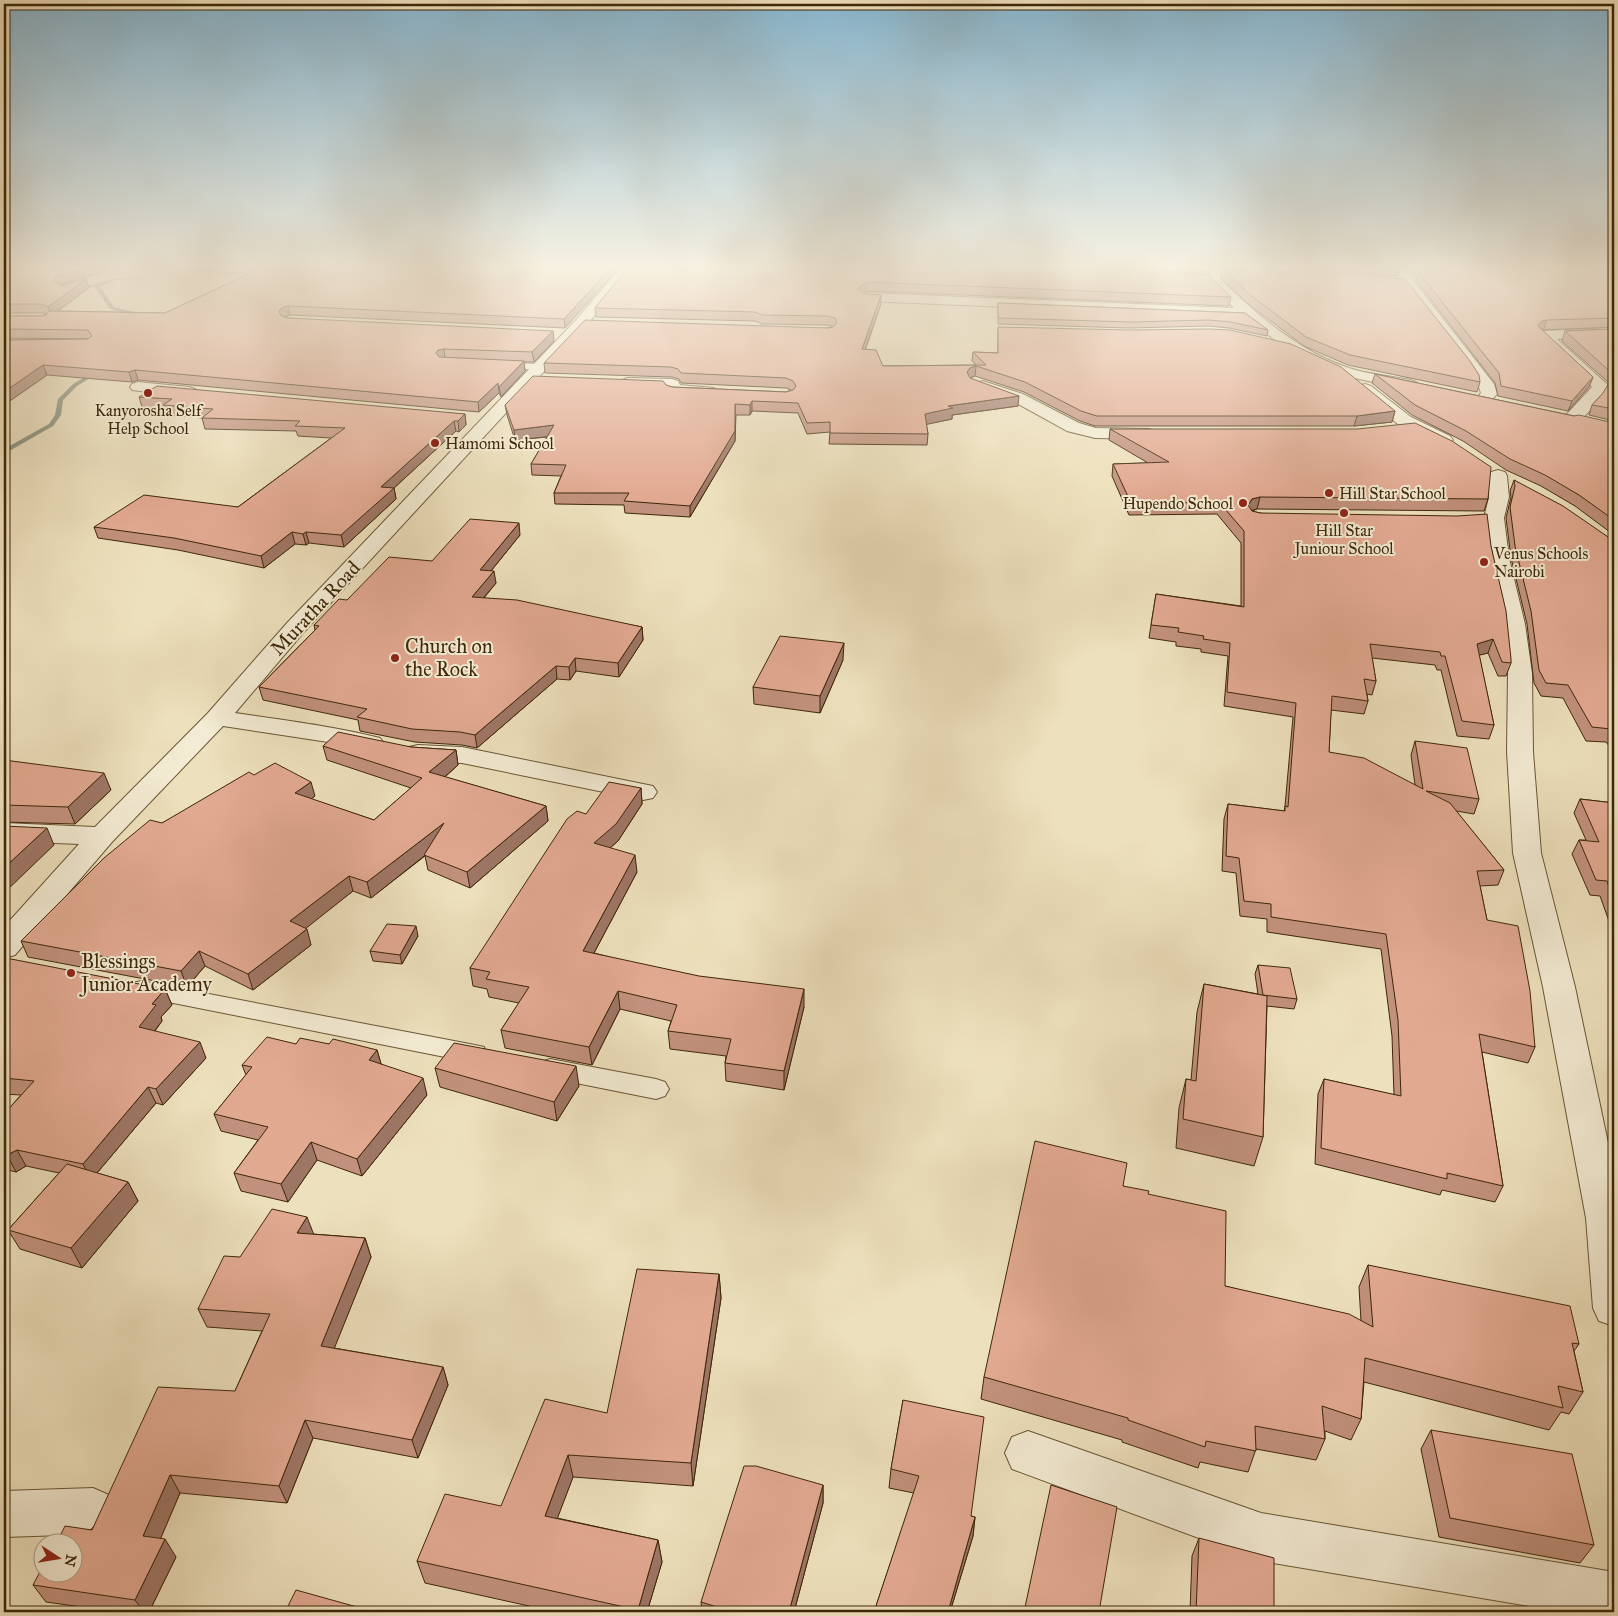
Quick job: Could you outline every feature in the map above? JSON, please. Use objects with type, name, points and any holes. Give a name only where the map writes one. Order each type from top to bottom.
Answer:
[{"type":"street","name":"Muratha Road","points":[[7,958],[102,836],[217,718],[478,420],[537,375],[561,345]]},
{"type":"street","points":[[1278,345],[1298,350]]},
{"type":"street","points":[[1292,345],[1342,371],[1405,421],[1456,447]]},
{"type":"street","points":[[1458,345],[1486,384],[1489,394],[1483,400]]},
{"type":"street","points":[[1556,345],[1601,386],[1592,399],[1571,420]]},
{"type":"street","points":[[1342,371],[1425,388]]},
{"type":"street","points":[[614,382],[672,384],[673,390],[720,392]]},
{"type":"street","points":[[976,383],[1017,397],[1073,426],[1095,432],[1169,433]]},
{"type":"street","points":[[138,387],[206,394]]},
{"type":"street","points":[[1464,396],[1501,404]]},
{"type":"street","points":[[1554,416],[1588,423]]},
{"type":"street","points":[[1389,429],[1416,426]]},
{"type":"street","points":[[1499,476],[1499,497],[1486,518],[1499,558],[1514,624],[1520,673],[1520,752],[1527,853],[1559,987],[1605,1218],[1614,1308]]},
{"type":"street","points":[[217,718],[328,734],[415,752],[462,755],[643,792]]},
{"type":"street","points":[[4,832],[102,836]]},
{"type":"street","points":[[1028,1453],[1262,1537],[1614,1596]]},
{"type":"street","points":[[4,1514],[92,1511]]},
{"type":"lane","points":[[482,364],[537,375]]},
{"type":"lane","points":[[120,985],[500,1059]]},
{"type":"lane","points":[[529,1065],[656,1090]]},
{"type":"building","points":[[4,345],[539,345],[532,352],[438,350],[436,353],[439,357],[524,361],[499,387],[498,383],[478,402],[135,370],[129,372],[43,365],[4,392]]},
{"type":"building","points":[[561,345],[863,345],[862,349],[876,350],[883,366],[986,365],[973,352],[998,353],[998,345],[1294,345],[1341,367],[1395,411],[1357,416],[1097,416],[1081,411],[1025,382],[976,366],[970,368],[967,372],[970,378],[1019,396],[948,406],[953,408],[925,414],[928,434],[830,433],[830,422],[807,423],[798,403],[752,401],[750,405],[735,404],[735,431],[690,506],[624,501],[629,493],[554,493],[566,465],[531,464],[554,425],[514,430],[505,405],[533,376],[663,381],[666,385],[672,387],[786,392],[793,390],[796,386],[793,381],[786,378],[681,373],[678,369],[671,367],[544,363]]},
{"type":"building","points":[[1327,345],[1458,345],[1479,375],[1480,382],[1350,355]]},
{"type":"building","points":[[1477,345],[1559,345],[1593,377],[1572,401],[1501,386],[1499,373]]},
{"type":"building","points":[[1581,345],[1614,345],[1614,375]]},
{"type":"building","points":[[1375,374],[1614,423],[1614,520],[1579,495],[1545,475],[1510,459],[1466,431],[1415,405]]},
{"type":"building","points":[[1614,375],[1614,409],[1592,405],[1603,393]]},
{"type":"building","points":[[157,386],[465,414],[458,421],[454,421],[381,487],[394,488],[341,535],[292,532],[261,556],[174,538],[94,527],[144,495],[238,507],[345,428],[295,426],[300,421],[202,418],[213,409],[163,405],[172,399],[139,397]]},
{"type":"building","points":[[1415,423],[1452,441],[1491,467],[1488,499],[1260,497],[1252,499],[1248,505],[1252,511],[1260,513],[1457,516],[1487,514],[1491,546],[1506,611],[1511,659],[1511,663],[1502,662],[1493,639],[1477,644],[1494,725],[1462,721],[1445,656],[1441,656],[1440,652],[1370,644],[1376,681],[1364,679],[1368,701],[1332,696],[1329,752],[1364,758],[1423,789],[1415,741],[1467,748],[1479,799],[1426,791],[1450,803],[1504,870],[1477,871],[1487,920],[1518,926],[1530,991],[1535,1047],[1479,1034],[1503,1186],[1447,1173],[1447,1179],[1321,1148],[1324,1079],[1401,1096],[1398,1020],[1386,934],[1271,917],[1271,904],[1244,901],[1239,858],[1226,856],[1228,804],[1285,811],[1285,806],[1288,807],[1296,703],[1227,692],[1230,643],[1203,639],[1204,636],[1178,632],[1179,628],[1151,625],[1156,594],[1244,607],[1244,531],[1219,502],[1131,503],[1113,464],[1169,462],[1110,429],[1357,429]]},
{"type":"building","points":[[1514,480],[1563,506],[1614,540],[1614,732],[1611,729],[1592,727],[1568,685],[1546,683],[1539,670],[1531,611],[1515,546],[1510,507],[1515,486]]},
{"type":"building","points":[[470,519],[519,523],[480,570],[494,571],[472,597],[517,600],[642,627],[618,663],[575,658],[569,667],[556,666],[475,735],[460,732],[412,729],[357,717],[367,709],[259,687],[319,626],[314,625],[339,599],[347,600],[389,557],[432,561]]},
{"type":"building","points":[[780,636],[844,643],[820,696],[753,687]]},
{"type":"building","points":[[338,732],[411,747],[456,750],[429,772],[546,806],[467,872],[424,855],[444,823],[367,882],[349,876],[290,921],[307,929],[248,974],[199,951],[181,971],[21,941],[104,858],[150,820],[162,823],[249,772],[254,775],[275,763],[311,782],[295,793],[374,820],[422,778],[323,746]]},
{"type":"building","points":[[4,760],[104,773],[68,807],[4,805]]},
{"type":"building","points":[[609,782],[641,788],[616,824],[594,843],[635,855],[583,951],[699,976],[804,989],[784,1071],[725,1063],[731,1039],[668,1031],[677,1005],[618,991],[589,1047],[501,1030],[529,987],[486,979],[490,972],[470,968],[567,819],[577,811],[586,814]]},
{"type":"building","points":[[1580,799],[1614,803],[1614,902],[1607,881],[1596,880],[1579,840],[1599,842]]},
{"type":"building","points":[[4,826],[47,828],[4,868]]},
{"type":"building","points":[[387,924],[416,926],[400,955],[370,951]]},
{"type":"building","points":[[6,958],[165,989],[152,1004],[156,1005],[139,1027],[200,1042],[156,1089],[148,1087],[83,1164],[17,1150],[7,1155],[4,1154],[4,1114],[34,1081],[4,1078],[4,960]]},
{"type":"building","points":[[1258,965],[1290,968],[1297,999],[1263,995]]},
{"type":"building","points":[[1204,984],[1267,996],[1263,1137],[1183,1119],[1186,1079],[1196,1081]]},
{"type":"building","points":[[267,1037],[296,1044],[300,1038],[329,1044],[333,1039],[377,1050],[369,1060],[423,1078],[357,1159],[311,1142],[281,1184],[234,1173],[268,1127],[214,1114],[252,1067],[242,1065]]},
{"type":"building","points":[[454,1043],[576,1066],[554,1102],[435,1068]]},
{"type":"building","points":[[1035,1141],[1127,1163],[1123,1186],[1149,1191],[1148,1194],[1226,1211],[1225,1286],[1349,1314],[1373,1327],[1368,1265],[1570,1306],[1579,1344],[1572,1343],[1583,1392],[1558,1386],[1563,1408],[1365,1358],[1361,1419],[1322,1406],[1325,1439],[1255,1426],[1256,1451],[1206,1441],[1205,1447],[1128,1420],[1128,1418],[984,1377]]},
{"type":"building","points":[[67,1164],[128,1182],[71,1248],[8,1230]]},
{"type":"building","points":[[272,1209],[307,1217],[297,1233],[365,1238],[321,1346],[443,1367],[412,1440],[305,1420],[279,1486],[170,1475],[143,1536],[165,1539],[135,1600],[33,1585],[82,1584],[82,1534],[61,1534],[65,1526],[92,1530],[158,1387],[235,1391],[270,1314],[198,1309],[224,1256],[240,1257]]},
{"type":"building","points":[[637,1269],[719,1274],[691,1463],[568,1455],[545,1516],[658,1540],[638,1610],[417,1561],[445,1494],[501,1506],[545,1399],[607,1413]]},
{"type":"building","points":[[903,1400],[984,1417],[971,1516],[975,1517],[948,1612],[874,1612],[919,1476],[891,1469]]},
{"type":"building","points":[[1431,1430],[1572,1454],[1594,1545],[1450,1518]]},
{"type":"building","points":[[744,1466],[756,1466],[823,1485],[789,1612],[720,1612],[720,1608],[701,1602]]},
{"type":"building","points":[[1051,1485],[1117,1507],[1099,1612],[1024,1612]]},
{"type":"building","points":[[1199,1538],[1274,1558],[1274,1612],[1196,1612]]},
{"type":"building","points":[[296,1590],[375,1612],[285,1612]]},
{"type":"waterway","points":[[4,452],[51,425],[58,415],[60,400],[75,385],[97,372]]},
{"type":"place","name":"Kanyorosha Self Help School","points":[[148,393]]},
{"type":"place","name":"Hamomi School","points":[[435,443]]},
{"type":"place","name":"Hill Star School","points":[[1329,493]]},
{"type":"place","name":"Hupendo School","points":[[1243,503]]},
{"type":"place","name":"Hill Star Juniour School","points":[[1344,513]]},
{"type":"place","name":"Venus Schools Nairobi","points":[[1484,562]]},
{"type":"place","name":"Church on the Rock","points":[[395,658]]},
{"type":"place","name":"Blessings Junior Academy","points":[[71,973]]}]
